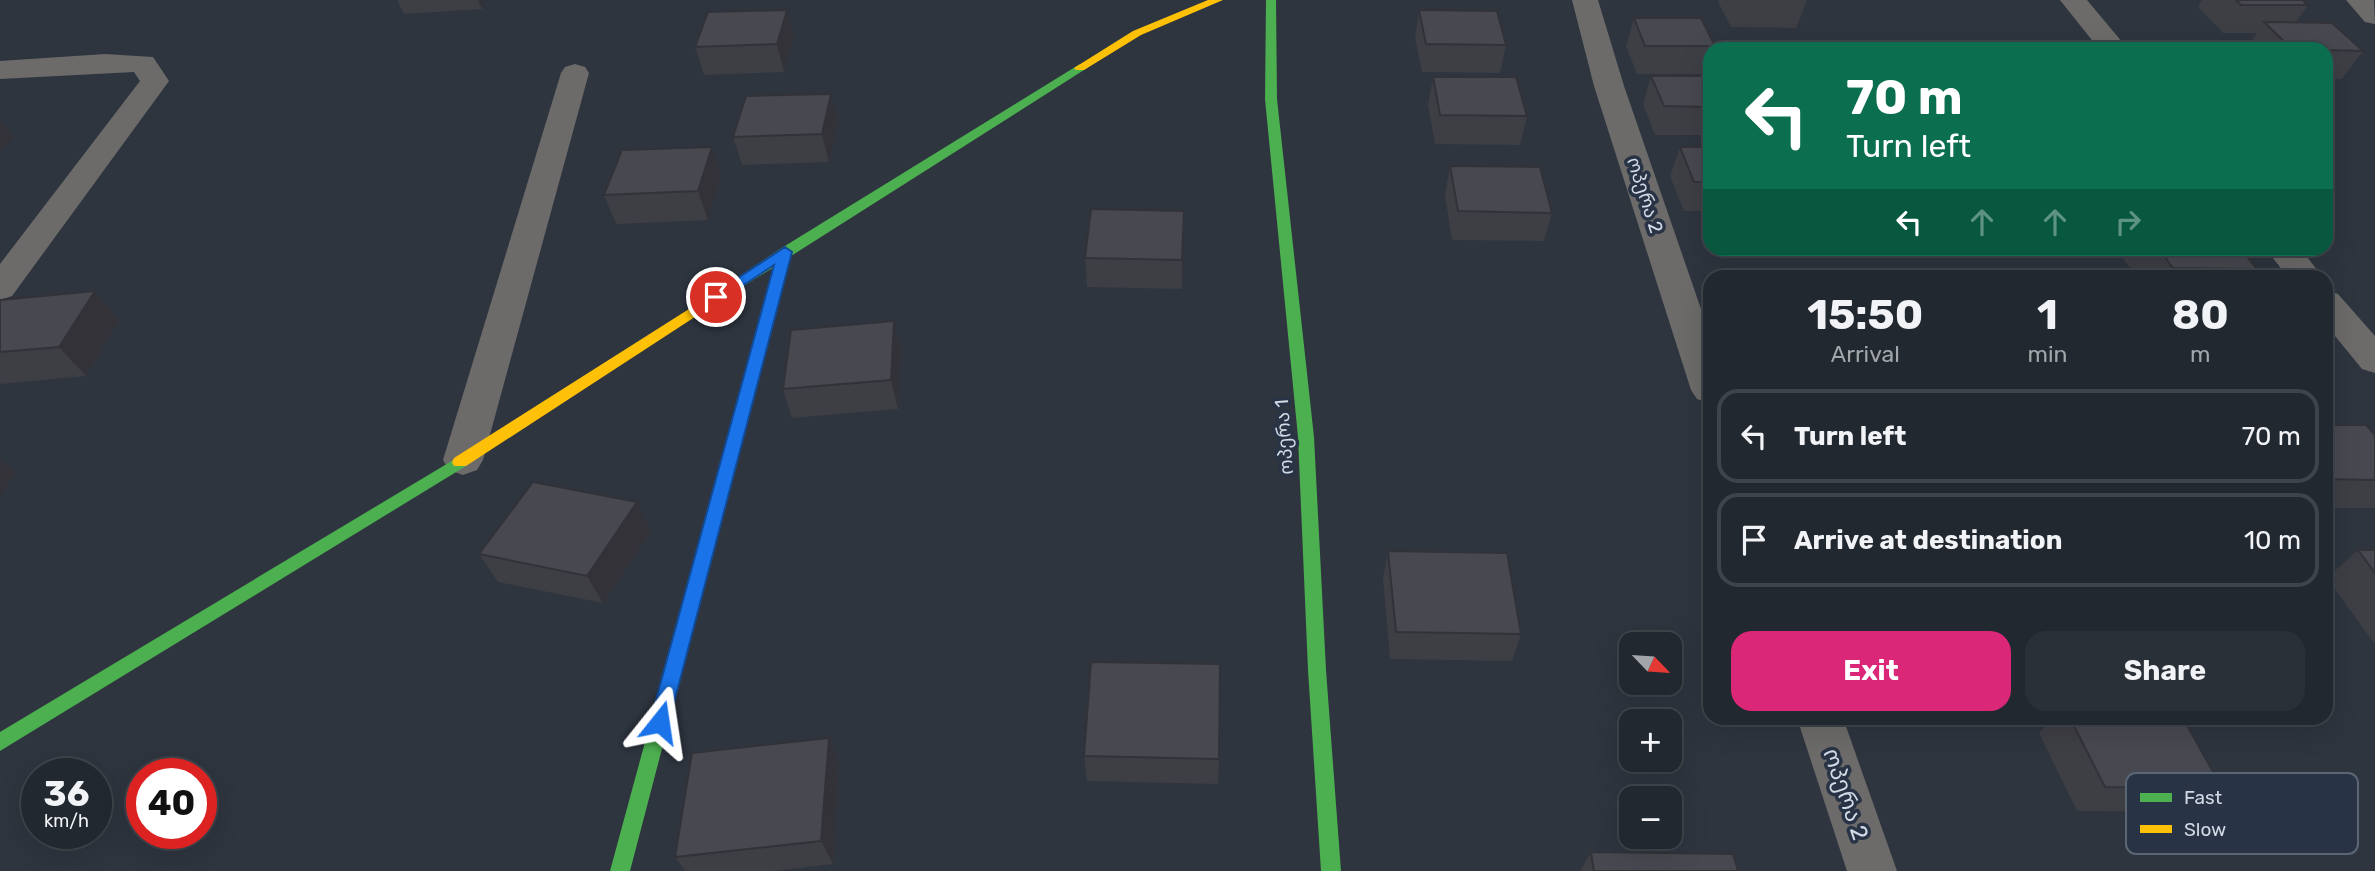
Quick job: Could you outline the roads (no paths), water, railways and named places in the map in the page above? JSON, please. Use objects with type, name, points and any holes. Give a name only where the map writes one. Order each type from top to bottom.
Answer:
[{"type":"street","points":[[0,742],[463,460],[785,252],[1137,33],[1218,0]]},
{"type":"street","name":"ოპერა 1","points":[[1271,0],[1271,99],[1306,437],[1317,670],[1331,871]]},
{"type":"street","name":"ოპერა 2","points":[[1585,0],[1609,86],[1703,369]]},
{"type":"street","points":[[2073,0],[2108,42]]},
{"type":"street","points":[[2359,0],[2375,16]]},
{"type":"street","points":[[0,69],[143,63],[155,81],[0,288]]},
{"type":"street","points":[[463,460],[575,73]]},
{"type":"street","points":[[620,871],[785,252]]},
{"type":"street","points":[[2288,256],[2300,270]]},
{"type":"street","points":[[2333,310],[2375,360]]},
{"type":"street","name":"ოპერა 2","points":[[1823,725],[1872,871]]}]
